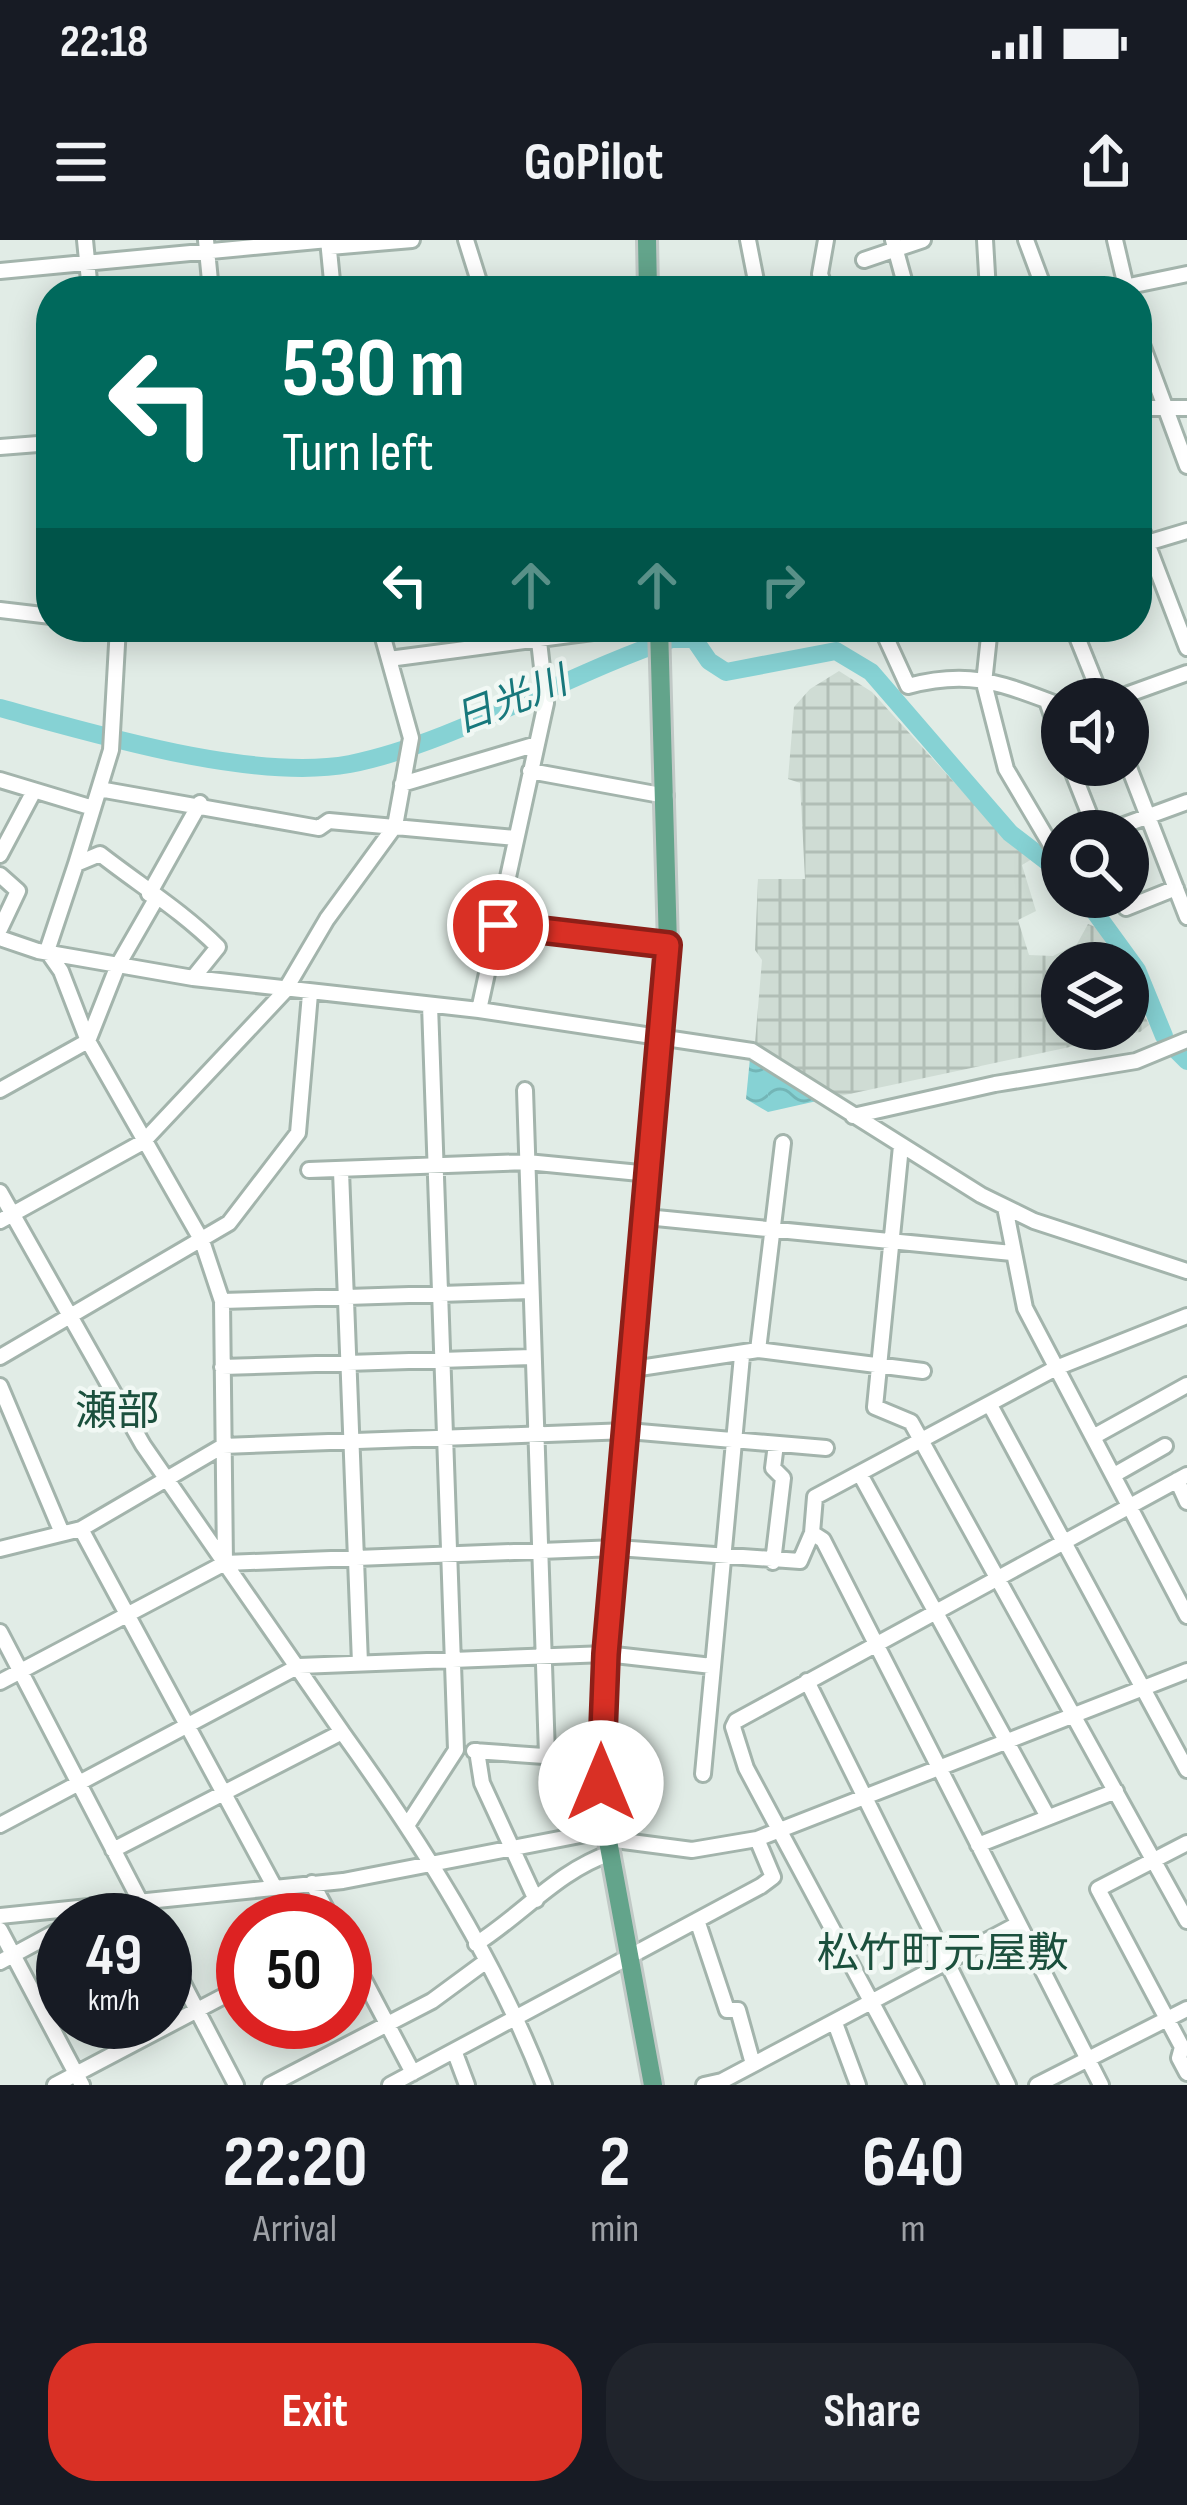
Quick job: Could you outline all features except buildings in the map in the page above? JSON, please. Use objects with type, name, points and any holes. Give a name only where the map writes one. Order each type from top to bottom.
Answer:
[{"type":"main road","points":[[646,240],[647,276]]},
{"type":"main road","points":[[653,2085],[608,1841],[601,1760],[606,1654],[668,945],[659,642]]},
{"type":"street","points":[[86,240],[89,276]]},
{"type":"street","points":[[0,271],[207,245],[328,240],[332,276]]},
{"type":"street","points":[[330,247],[412,240]]},
{"type":"street","points":[[466,240],[477,276]]},
{"type":"street","points":[[748,240],[755,276]]},
{"type":"street","points":[[821,276],[826,240]]},
{"type":"street","points":[[864,260],[894,245],[923,240]]},
{"type":"street","points":[[985,240],[987,276]]},
{"type":"street","points":[[1026,240],[1039,276]]},
{"type":"street","points":[[1115,240],[1123,276]]},
{"type":"street","points":[[207,245],[210,276]]},
{"type":"street","points":[[894,245],[903,276]]},
{"type":"street","points":[[1152,283],[1187,274]]},
{"type":"street","points":[[1152,371],[1187,466]]},
{"type":"street","points":[[1152,408],[1187,408]]},
{"type":"street","points":[[0,447],[36,444]]},
{"type":"street","points":[[1152,541],[1187,531]]},
{"type":"street","points":[[1152,567],[1187,648]]},
{"type":"street","points":[[0,610],[36,614]]},
{"type":"street","points":[[47,951],[111,750],[117,642]]},
{"type":"street","points":[[6,1218],[143,1142],[284,992],[327,919],[395,826],[411,738],[384,642]]},
{"type":"street","points":[[389,658],[530,642]]},
{"type":"street","points":[[479,1010],[546,703],[539,642]]},
{"type":"street","points":[[888,642],[908,686],[951,674],[984,678],[1041,698]]},
{"type":"street","points":[[988,642],[984,678],[1006,770],[1041,830]]},
{"type":"street","points":[[1079,642],[1094,678]]},
{"type":"street","points":[[1149,687],[1187,673]]},
{"type":"street","points":[[402,784],[537,744]]},
{"type":"street","points":[[530,771],[666,796]]},
{"type":"street","points":[[0,780],[93,808]]},
{"type":"street","points":[[99,789],[200,803],[319,828],[329,821],[516,838]]},
{"type":"street","points":[[0,855],[34,791]]},
{"type":"street","points":[[1149,817],[1187,802]]},
{"type":"street","points":[[0,1090],[88,1041],[118,965],[200,803]]},
{"type":"street","points":[[1149,820],[1187,916]]},
{"type":"street","points":[[76,864],[100,854],[152,897],[179,909],[218,947],[193,978]]},
{"type":"street","points":[[0,875],[18,891],[0,936],[47,951],[284,992],[479,1010],[752,1051],[1006,1207],[1187,1271]]},
{"type":"street","points":[[1149,899],[1176,889]]},
{"type":"street","points":[[498,925],[668,945]]},
{"type":"street","points":[[47,951],[61,971],[88,1041],[202,1241],[222,1301],[225,1563]]},
{"type":"street","points":[[0,1358],[229,1223],[298,1133],[310,994]]},
{"type":"street","points":[[409,1824],[456,1750],[430,1005]]},
{"type":"street","points":[[853,1116],[995,1084],[1136,1061],[1187,1040]]},
{"type":"street","points":[[525,1090],[547,1755]]},
{"type":"street","points":[[758,1350],[783,1143]]},
{"type":"street","points":[[901,1146],[875,1407],[911,1422],[1187,1921]]},
{"type":"street","points":[[310,1170],[527,1162],[650,1174]]},
{"type":"street","points":[[341,1171],[350,1296],[361,1663]]},
{"type":"street","points":[[0,1192],[6,1218],[166,1478],[436,1864],[519,2019],[544,2085]]},
{"type":"street","points":[[1006,1207],[1025,1308],[1187,1616]]},
{"type":"street","points":[[646,1217],[1012,1253]]},
{"type":"street","points":[[222,1301],[531,1291]]},
{"type":"street","points":[[0,1682],[225,1563],[617,1548],[800,1561],[812,1533],[815,1497],[922,1444],[1056,1368],[1187,1316]]},
{"type":"street","points":[[633,1370],[758,1350],[922,1371]]},
{"type":"street","points":[[703,1774],[742,1356]]},
{"type":"street","points":[[222,1367],[532,1357]]},
{"type":"street","points":[[1093,1436],[1187,1385]]},
{"type":"street","points":[[0,1386],[62,1533]]},
{"type":"street","points":[[990,1405],[1187,1770]]},
{"type":"street","points":[[0,1549],[81,1528],[223,1446],[628,1431],[826,1448]]},
{"type":"street","points":[[773,1562],[783,1478],[773,1468],[776,1444]]},
{"type":"street","points":[[1114,1475],[1165,1446]]},
{"type":"street","points":[[861,1476],[1048,1817]]},
{"type":"street","points":[[916,2085],[746,1768],[733,1727],[742,1714],[1182,1478],[1187,1502]]},
{"type":"street","points":[[81,1528],[274,1886]]},
{"type":"street","points":[[812,1533],[823,1540],[878,1644],[1101,2085]]},
{"type":"street","points":[[0,1632],[136,1893]]},
{"type":"street","points":[[0,1826],[299,1666],[606,1654],[712,1666]]},
{"type":"street","points":[[192,1895],[436,1864],[510,1845],[608,1841],[692,1850],[758,1839],[1187,1671]]},
{"type":"street","points":[[807,1681],[861,1798],[1008,2085]]},
{"type":"street","points":[[113,1850],[342,1732]]},
{"type":"street","points":[[456,1750],[601,1760]]},
{"type":"street","points":[[477,1751],[482,1784],[536,1900]]},
{"type":"street","points":[[978,1845],[1116,1791]]},
{"type":"street","points":[[390,2085],[698,1923],[773,1876],[758,1839]]},
{"type":"street","points":[[476,1944],[608,1841]]},
{"type":"street","points":[[1187,1843],[1098,1889],[1182,2047],[1179,2058],[1187,2073]]},
{"type":"street","points":[[312,1883],[317,1893]]},
{"type":"street","points":[[0,1916],[36,1912]]},
{"type":"street","points":[[698,1923],[727,2010],[738,2010],[753,2064]]},
{"type":"street","points":[[704,2085],[835,2023],[1018,1924]]},
{"type":"street","points":[[0,1930],[7,1958],[79,2080]]},
{"type":"street","points":[[7,1958],[36,1942]]},
{"type":"street","points":[[271,2085],[432,2001],[485,1962]]},
{"type":"street","points":[[372,1995],[413,2073]]},
{"type":"street","points":[[192,2000],[236,2085]]},
{"type":"street","points":[[55,2085],[79,2080],[216,2000]]},
{"type":"street","points":[[1037,2085],[1187,2008]]},
{"type":"street","points":[[835,2023],[858,2085]]},
{"type":"street","points":[[454,2053],[466,2085]]},
{"type":"shaded area","points":[[839,671],[872,692],[1004,837],[1032,859],[1022,865],[1036,911],[1018,920],[1029,955],[1041,956],[1041,1050],[1056,1050],[840,1096],[755,1043],[762,960],[755,950],[758,879],[805,879],[800,783],[788,779],[794,707],[810,689]]},
{"type":"shaded area","points":[[1088,924],[1098,928],[1108,942],[1078,942]]},
{"type":"water","points":[[750,1058],[817,1101],[768,1112],[746,1099]]},
{"type":"waterway","name":"日光川","points":[[0,708],[174,752],[311,768],[350,764],[429,741],[664,642]]},
{"type":"waterway","name":"日光川","points":[[696,642],[709,661],[726,672],[836,651],[871,672],[1010,833],[1041,857]]},
{"type":"waterway","name":"日光川","points":[[1099,918],[1137,970],[1164,1036]]},
{"type":"waterway","name":"日光川","points":[[1170,1044],[1187,1061]]},
{"type":"district","name":"瀬部","points":[[117,1412]]},
{"type":"district","name":"松竹町元屋敷","points":[[943,1954]]},
{"type":"route","points":[[498,925],[668,945],[606,1654],[601,1783]]}]
